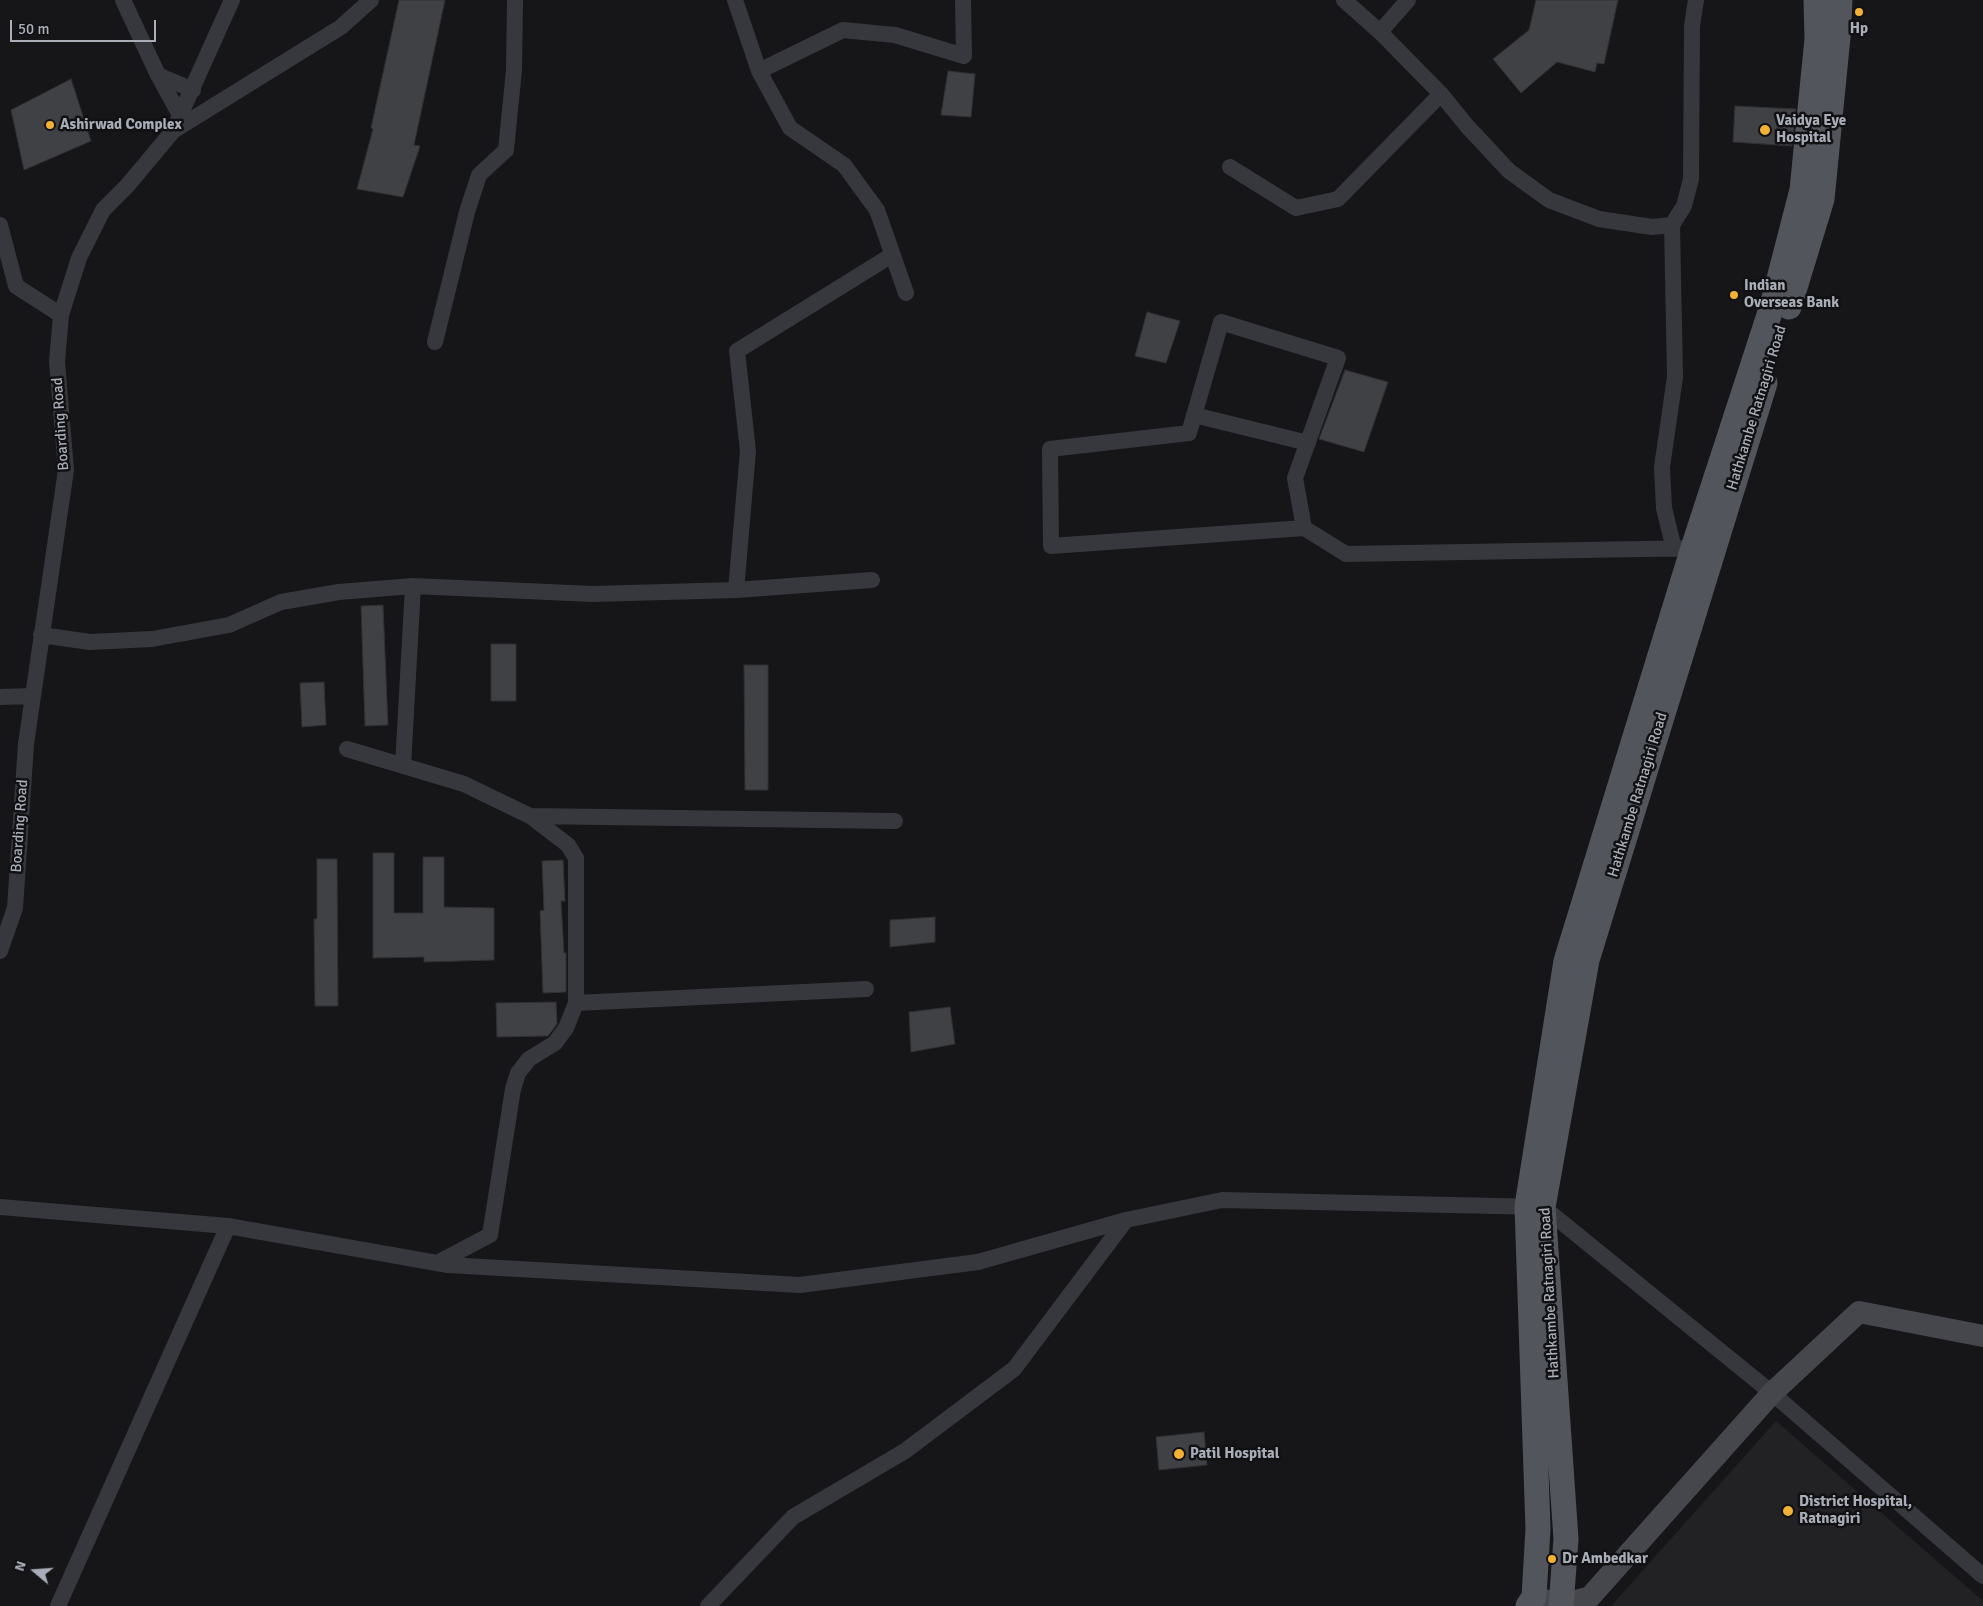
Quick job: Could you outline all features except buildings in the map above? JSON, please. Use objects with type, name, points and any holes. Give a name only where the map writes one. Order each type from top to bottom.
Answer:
[{"type":"main road","points":[[1694,548],[1772,306],[1802,190],[1817,39],[1816,0]]},
{"type":"main road","name":"Hathkambe Ratnagiri Road","points":[[1562,1606],[1566,1539],[1535,1207],[1588,960],[1694,548],[1822,199],[1840,0]]},
{"type":"main road","points":[[1531,1601],[1538,1529],[1535,1207]]},
{"type":"street","points":[[123,0],[158,74],[181,117]]},
{"type":"street","name":"Boarding Road","points":[[0,950],[15,908],[26,744],[66,470],[57,362],[61,314],[79,258],[103,210],[127,186],[173,132],[232,0]]},
{"type":"street","points":[[173,132],[341,27],[371,0]]},
{"type":"street","points":[[435,342],[467,212],[479,175],[506,150],[514,70],[516,0]]},
{"type":"street","points":[[735,0],[759,71],[790,128],[844,165],[877,210],[906,293]]},
{"type":"street","points":[[759,71],[843,30],[895,35],[964,56],[963,0]]},
{"type":"street","points":[[1344,0],[1380,32],[1441,94],[1467,126],[1509,171],[1549,200],[1599,219],[1652,227],[1672,225]]},
{"type":"street","points":[[1380,32],[1408,0]]},
{"type":"street","points":[[1694,548],[1664,508],[1662,467],[1675,377],[1672,225],[1684,206],[1691,179],[1692,26],[1696,0]]},
{"type":"street","points":[[158,74],[193,90]]},
{"type":"street","points":[[1230,167],[1296,208],[1338,199],[1441,94]]},
{"type":"street","points":[[0,225],[16,286],[61,314]]},
{"type":"street","points":[[736,590],[748,451],[737,351],[892,255]]},
{"type":"street","points":[[1304,528],[1295,478],[1338,358],[1221,322],[1189,432],[1050,449],[1051,546],[1304,528],[1346,554],[1694,548]]},
{"type":"street","points":[[1194,415],[1308,442]]},
{"type":"street","points":[[41,635],[90,642],[152,639],[229,625],[281,602],[339,592],[413,586],[593,594],[736,590],[872,580]]},
{"type":"street","points":[[403,766],[413,586]]},
{"type":"street","points":[[0,696],[33,696]]},
{"type":"street","points":[[347,749],[464,784],[530,816],[568,845],[576,858],[576,1003],[566,1028],[555,1043],[529,1058],[518,1073],[513,1089],[490,1235],[437,1263]]},
{"type":"street","points":[[530,816],[895,821]]},
{"type":"street","points":[[576,1003],[866,989]]},
{"type":"street","points":[[0,1206],[228,1226],[437,1263],[800,1284],[978,1262],[1126,1220],[1222,1200],[1535,1207],[1772,1393],[1983,1576]]},
{"type":"street","points":[[708,1606],[793,1517],[906,1451],[1014,1369],[1126,1220]]},
{"type":"street","points":[[58,1606],[228,1226]]},
{"type":"street","points":[[1531,1601],[1562,1606],[1590,1597],[1772,1393],[1859,1312],[1983,1336]]},
{"type":"shaded area","name":"District Hospital, Ratnagiri","points":[[1776,1421],[1983,1601],[1983,1606],[1611,1606]]},
{"type":"place","name":"Hp","points":[[1859,12]]},
{"type":"place","name":"Ashirwad Complex","points":[[50,125]]},
{"type":"place","name":"Vaidya Eye Hospital","points":[[1765,130]]},
{"type":"place","name":"Indian Overseas Bank","points":[[1734,295]]},
{"type":"place","name":"Patil Hospital","points":[[1179,1454]]},
{"type":"place","name":"District Hospital, Ratnagiri","points":[[1788,1511]]},
{"type":"place","name":"Dr Ambedkar","points":[[1552,1559]]}]
